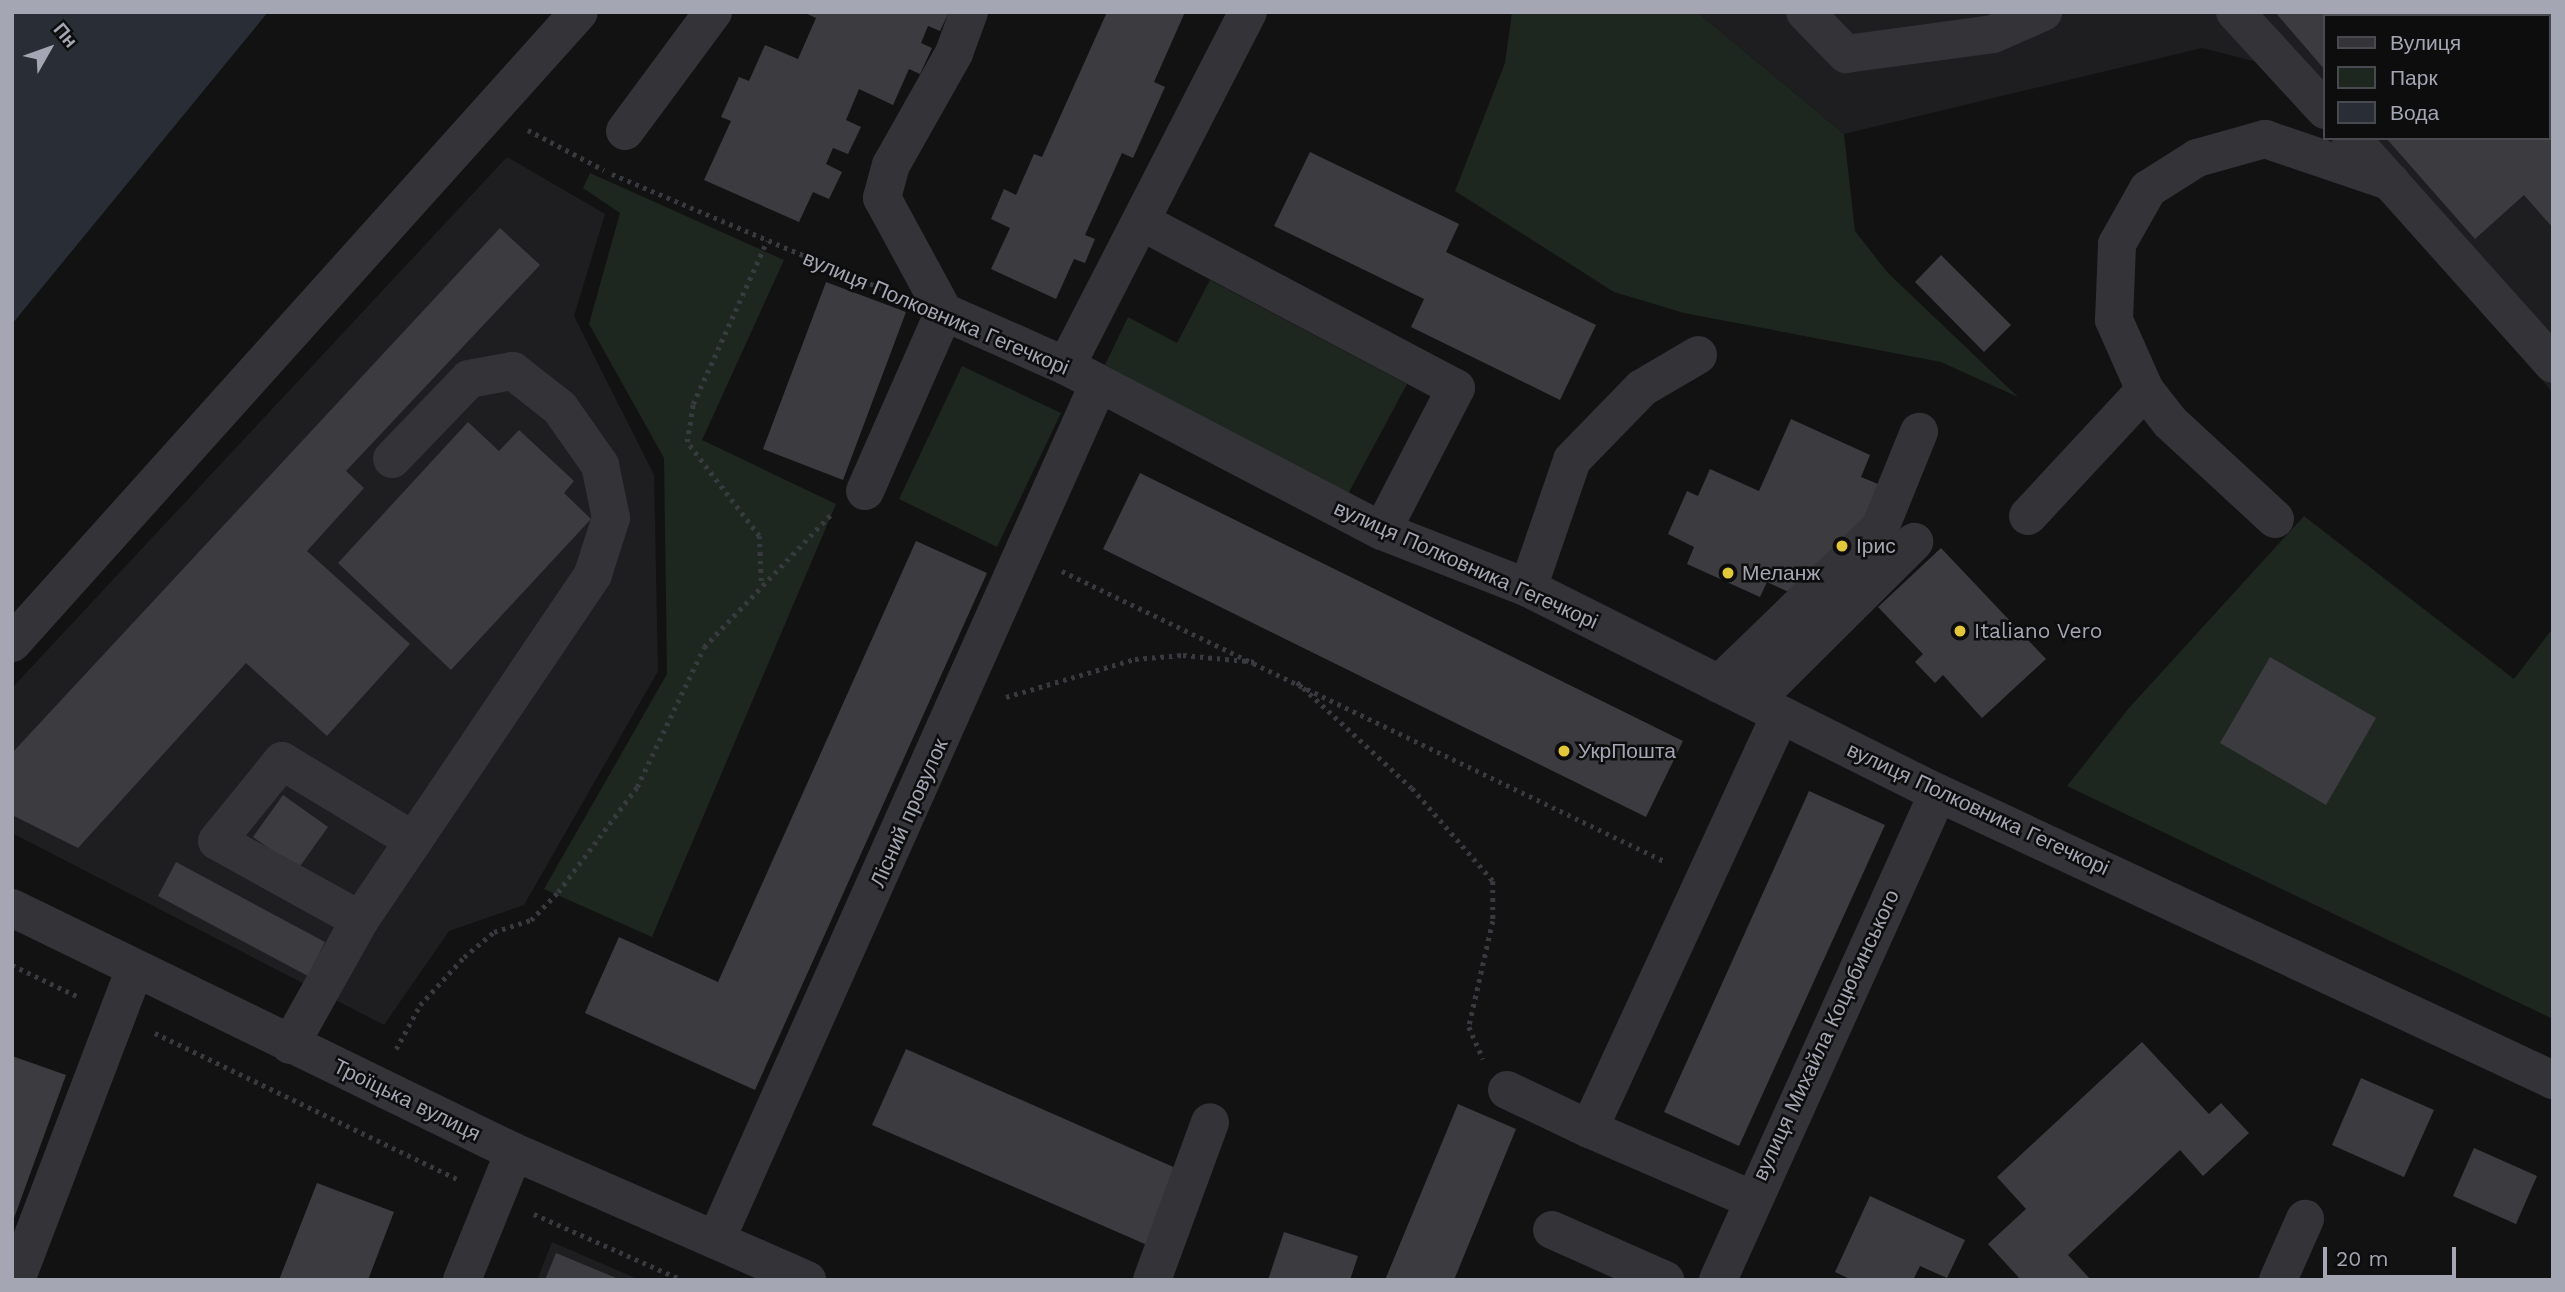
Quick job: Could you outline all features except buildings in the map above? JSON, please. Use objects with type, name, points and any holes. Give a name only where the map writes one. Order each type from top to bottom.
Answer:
[{"type":"street","points":[[12,643],[579,12]]},
{"type":"street","points":[[625,131],[713,12]]},
{"type":"street","points":[[865,491],[944,312],[882,198],[969,12]]},
{"type":"street","points":[[1066,366],[1144,223],[1248,12]]},
{"type":"street","points":[[1805,12],[1846,54],[1993,34],[2043,12]]},
{"type":"street","points":[[2235,12],[2324,109]]},
{"type":"street","points":[[2275,519],[2170,422],[2145,390],[2114,320],[2118,244],[2148,188],[2197,158],[2265,139],[2391,182]]},
{"type":"street","points":[[2353,140],[2553,364]]},
{"type":"street","points":[[1144,223],[1456,388],[1382,531]]},
{"type":"street","name":"вулиця Полковника Гегечкорі","points":[[944,312],[1066,366],[1382,531],[1528,587],[1938,793],[2553,1080]]},
{"type":"street","points":[[1528,587],[1572,460],[1642,388],[1698,355]]},
{"type":"street","points":[[290,1045],[359,920],[593,574],[611,518],[600,465],[560,408],[513,371],[469,379],[392,459]]},
{"type":"street","name":"Лісний провулок","points":[[716,1240],[1026,555],[1098,385]]},
{"type":"street","points":[[2028,516],[2145,390]]},
{"type":"street","points":[[1719,684],[1880,528],[1919,432]]},
{"type":"street","points":[[1590,1129],[1702,880],[1767,709],[1913,542]]},
{"type":"street","points":[[359,920],[217,841],[282,761],[414,841]]},
{"type":"street","name":"вулиця Михайла Коцюбинського","points":[[1718,1280],[1751,1199],[1938,793]]},
{"type":"street","name":"Троїцька вулиця","points":[[12,908],[514,1152],[807,1280]]},
{"type":"street","points":[[16,1280],[135,969]]},
{"type":"street","points":[[1507,1090],[1751,1199]]},
{"type":"street","points":[[1152,1280],[1210,1122]]},
{"type":"street","points":[[463,1280],[514,1152]]},
{"type":"street","points":[[2278,1280],[2305,1219]]},
{"type":"street","points":[[1552,1230],[1665,1280]]},
{"type":"path","name":"вулиця Полковника Гегечкорі","points":[[492,110],[590,164],[767,241],[944,312]]},
{"type":"path","points":[[761,581],[759,537],[687,442],[693,404],[767,241]]},
{"type":"path","points":[[396,1049],[420,1005],[464,957],[494,932],[531,920],[558,892],[636,788],[704,647],[761,581],[817,523],[865,491]]},
{"type":"path","points":[[1026,555],[1291,677],[1702,880]]},
{"type":"path","points":[[948,728],[1041,683],[1135,659],[1183,655],[1261,663]]},
{"type":"path","points":[[1291,677],[1412,788],[1493,881],[1493,921],[1469,1027],[1484,1063],[1507,1090]]},
{"type":"path","points":[[12,965],[495,1197],[682,1280]]},
{"type":"shaded area","points":[[1697,12],[2553,12],[2553,393],[2337,140],[2551,140],[2551,14],[2324,14],[2324,126],[2273,66],[2202,48],[1844,134]]},
{"type":"shaded area","points":[[507,157],[605,214],[574,316],[654,475],[658,671],[524,905],[449,931],[384,1025],[12,833],[12,688]]},
{"type":"shaded area","points":[[552,1242],[640,1280],[537,1280]]},
{"type":"green space","points":[[1512,12],[1697,12],[1844,134],[1855,231],[1887,272],[2018,397],[1941,362],[1684,313],[1614,292],[1455,191],[1505,63]]},
{"type":"green space","points":[[590,173],[784,260],[702,440],[836,504],[652,937],[544,889],[667,674],[664,458],[589,324],[620,213],[583,188]]},
{"type":"green space","points":[[1210,280],[1407,384],[1348,494],[1105,365],[1128,317],[1177,343]]},
{"type":"green space","points":[[962,366],[1061,413],[997,547],[899,499]]},
{"type":"green space","points":[[2304,516],[2514,679],[2553,628],[2553,1019],[2067,786],[2129,708]]},
{"type":"water","points":[[12,12],[268,12],[12,324]]},
{"type":"place","name":"Ірис","points":[[1842,546]]},
{"type":"place","name":"Меланж","points":[[1728,573]]},
{"type":"place","name":"Italiano Vero","points":[[1960,631]]},
{"type":"place","name":"УкрПошта","points":[[1564,751]]}]
